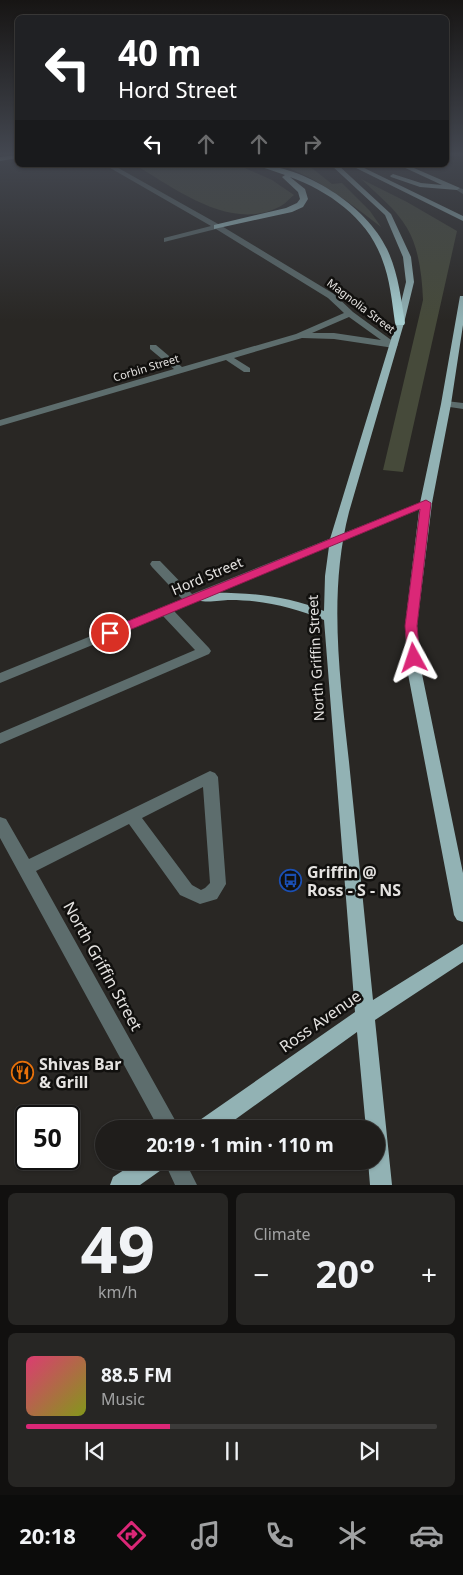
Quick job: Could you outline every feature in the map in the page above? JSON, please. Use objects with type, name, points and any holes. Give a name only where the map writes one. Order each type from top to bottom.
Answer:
[{"type":"highway","points":[[217,227],[288,210]]},
{"type":"highway","points":[[351,210],[373,233],[386,257],[395,287],[400,323]]},
{"type":"main road","name":"North Griffin Street","points":[[381,1185],[339,736],[330,618],[331,576],[336,539],[394,344],[410,282],[407,257],[402,242],[388,214],[384,210]]},
{"type":"main road","points":[[445,210],[463,219]]},
{"type":"main road","points":[[463,298],[460,339],[426,503],[411,626],[415,674],[463,915]]},
{"type":"main road","points":[[195,599],[244,595],[276,599],[306,607],[330,618]]},
{"type":"main road","name":"Ross Avenue","points":[[217,1120],[366,1015],[463,952]]},
{"type":"main road","points":[[121,1185],[144,1170]]},
{"type":"street","name":"Magnolia Street","points":[[188,210],[331,296],[350,314],[394,344]]},
{"type":"street","points":[[167,240],[217,227]]},
{"type":"street","name":"Corbin Street","points":[[0,423],[300,336],[350,314]]},
{"type":"street","name":"Corbin Street","points":[[300,336],[334,336],[394,344]]},
{"type":"street","points":[[152,347],[180,370]]},
{"type":"street","points":[[226,356],[247,370]]},
{"type":"street","points":[[446,404],[463,406]]},
{"type":"street","name":"Hord Street","points":[[0,678],[426,503]]},
{"type":"street","points":[[156,564],[195,599]]},
{"type":"street","points":[[0,739],[204,651],[166,611]]},
{"type":"street","points":[[26,869],[132,816],[210,777],[218,884],[211,894],[200,896],[186,890],[132,816]]},
{"type":"street","name":"North Griffin Street","points":[[0,823],[165,1120]]},
{"type":"street","points":[[178,1170],[186,1185]]},
{"type":"green space","points":[[220,210],[268,210],[260,213],[241,214]]},
{"type":"green space","points":[[359,210],[369,210],[381,227]]},
{"type":"green space","points":[[394,210],[421,210],[457,231],[403,472],[383,470],[423,300],[421,272],[417,253],[411,236]]},
{"type":"place","name":"Griffin @ Ross - S - NS","points":[[291,881]]},
{"type":"place","name":"Shivas Bar & Grill","points":[[23,1073]]},
{"type":"route","points":[[110,633],[426,503],[411,626],[414,658]]}]
